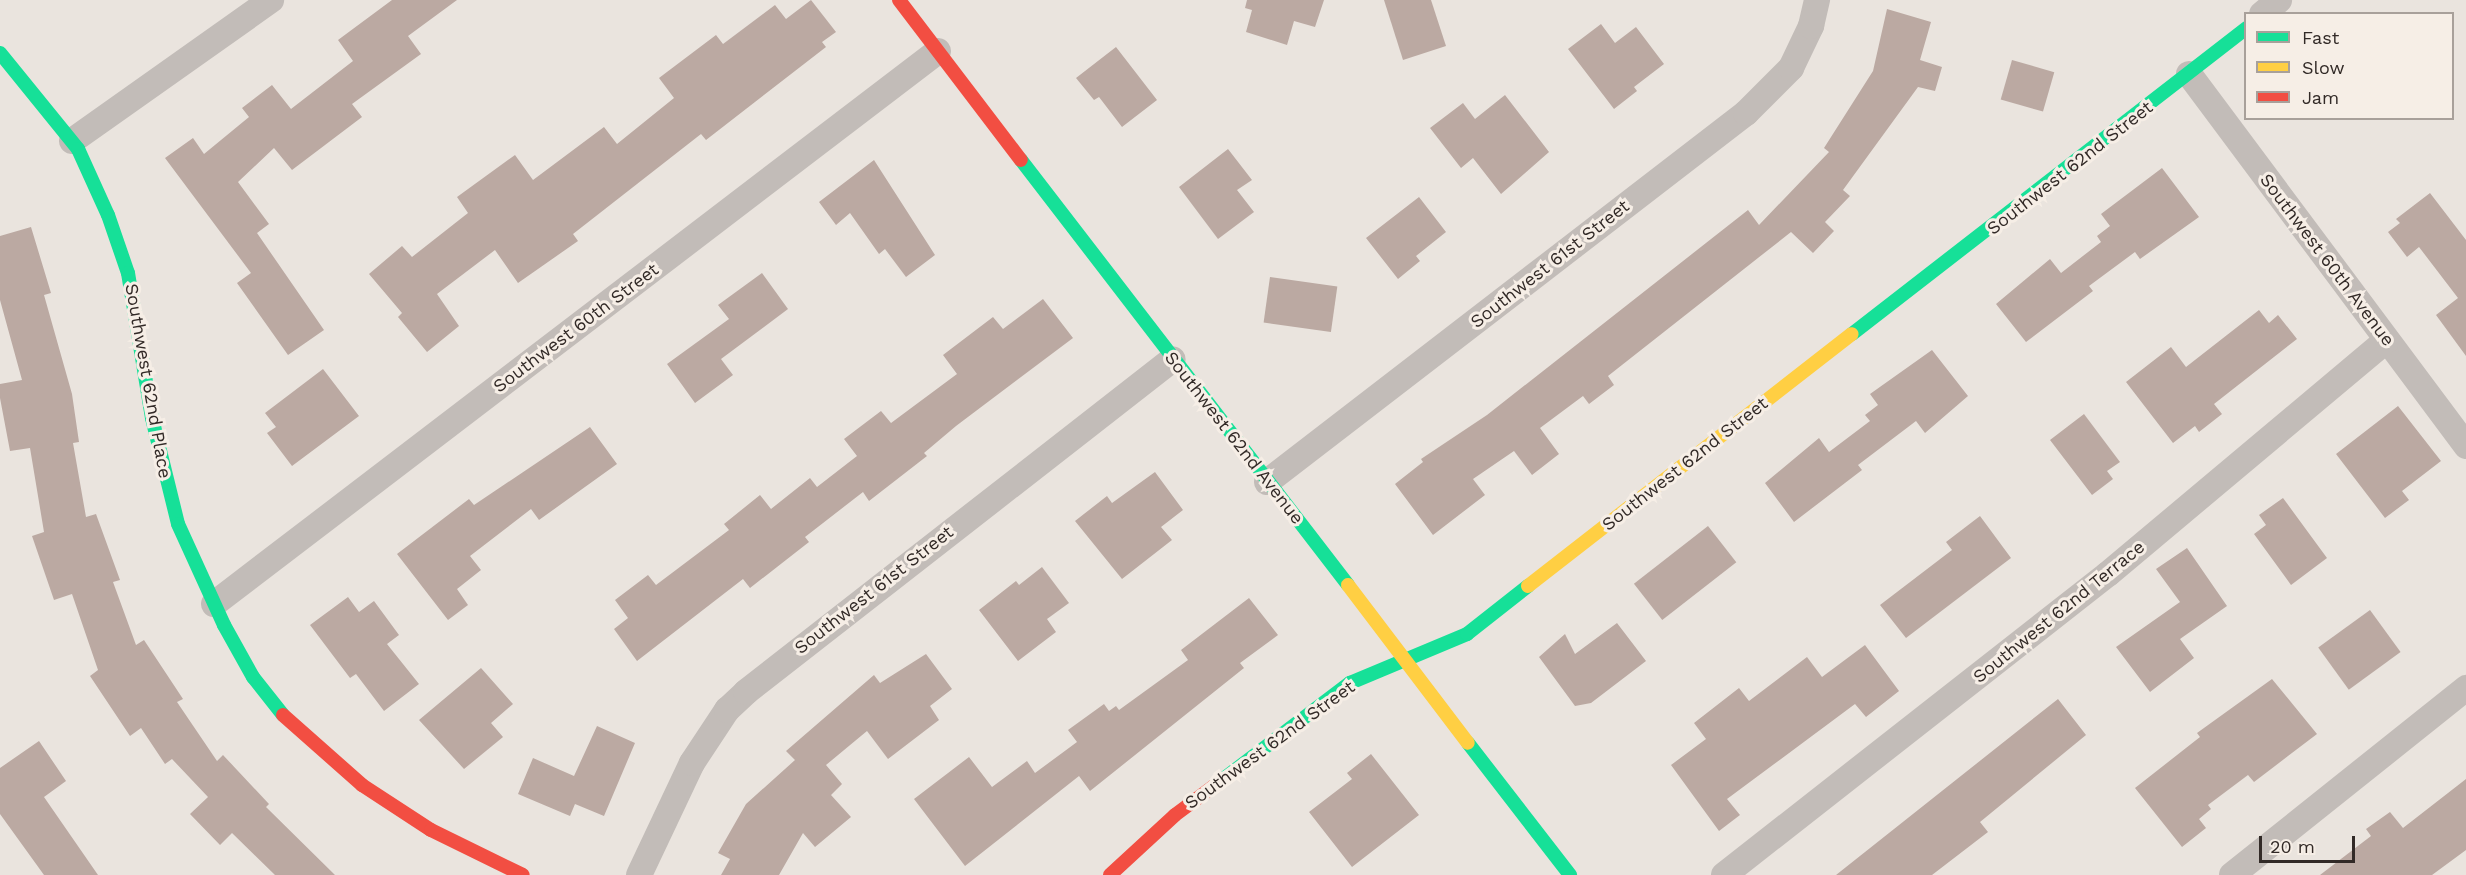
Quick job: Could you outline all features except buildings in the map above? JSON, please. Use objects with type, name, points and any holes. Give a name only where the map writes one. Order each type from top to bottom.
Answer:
[{"type":"street","points":[[72,141],[271,0]]},
{"type":"street","name":"Southwest 62nd Avenue","points":[[899,0],[1570,875]]},
{"type":"street","name":"Southwest 61st Street","points":[[1268,482],[1746,113],[1791,68],[1811,26],[1817,0]]},
{"type":"street","points":[[2264,12],[2279,0]]},
{"type":"street","name":"Southwest 62nd Street","points":[[1110,875],[1175,815],[1350,683],[1467,634],[2244,30]]},
{"type":"street","name":"Southwest 60th Street","points":[[214,604],[938,51]]},
{"type":"street","name":"Southwest 62nd Place","points":[[0,53],[72,141],[119,242],[136,307],[164,472],[178,524],[214,604],[268,698],[324,753],[410,817],[522,875]]},
{"type":"street","name":"Southwest 60th Avenue","points":[[2189,74],[2466,446]]},
{"type":"street","name":"Southwest 62nd Terrace","points":[[1724,875],[2099,581],[2387,340]]},
{"type":"street","name":"Southwest 61st Street","points":[[639,875],[692,763],[722,718],[746,692],[1173,359]]},
{"type":"street","points":[[2232,875],[2466,688]]},
{"type":"traffic: fast","points":[[1852,334],[2244,30]]},
{"type":"traffic: fast","points":[[0,53],[78,149],[108,215],[128,273],[152,418],[178,524],[224,625],[253,677],[283,715]]},
{"type":"traffic: fast","points":[[1021,160],[1348,585]]},
{"type":"traffic: fast","points":[[1222,780],[1350,683],[1467,634],[1528,586]]},
{"type":"traffic: fast","points":[[1468,743],[1570,875]]},
{"type":"traffic: slow","points":[[1528,586],[1852,334]]},
{"type":"traffic: slow","points":[[1348,585],[1468,743]]},
{"type":"traffic: jam","points":[[899,0],[1021,160]]},
{"type":"traffic: jam","points":[[283,715],[362,785],[431,830],[523,875]]},
{"type":"traffic: jam","points":[[1110,875],[1175,815],[1222,780]]}]
